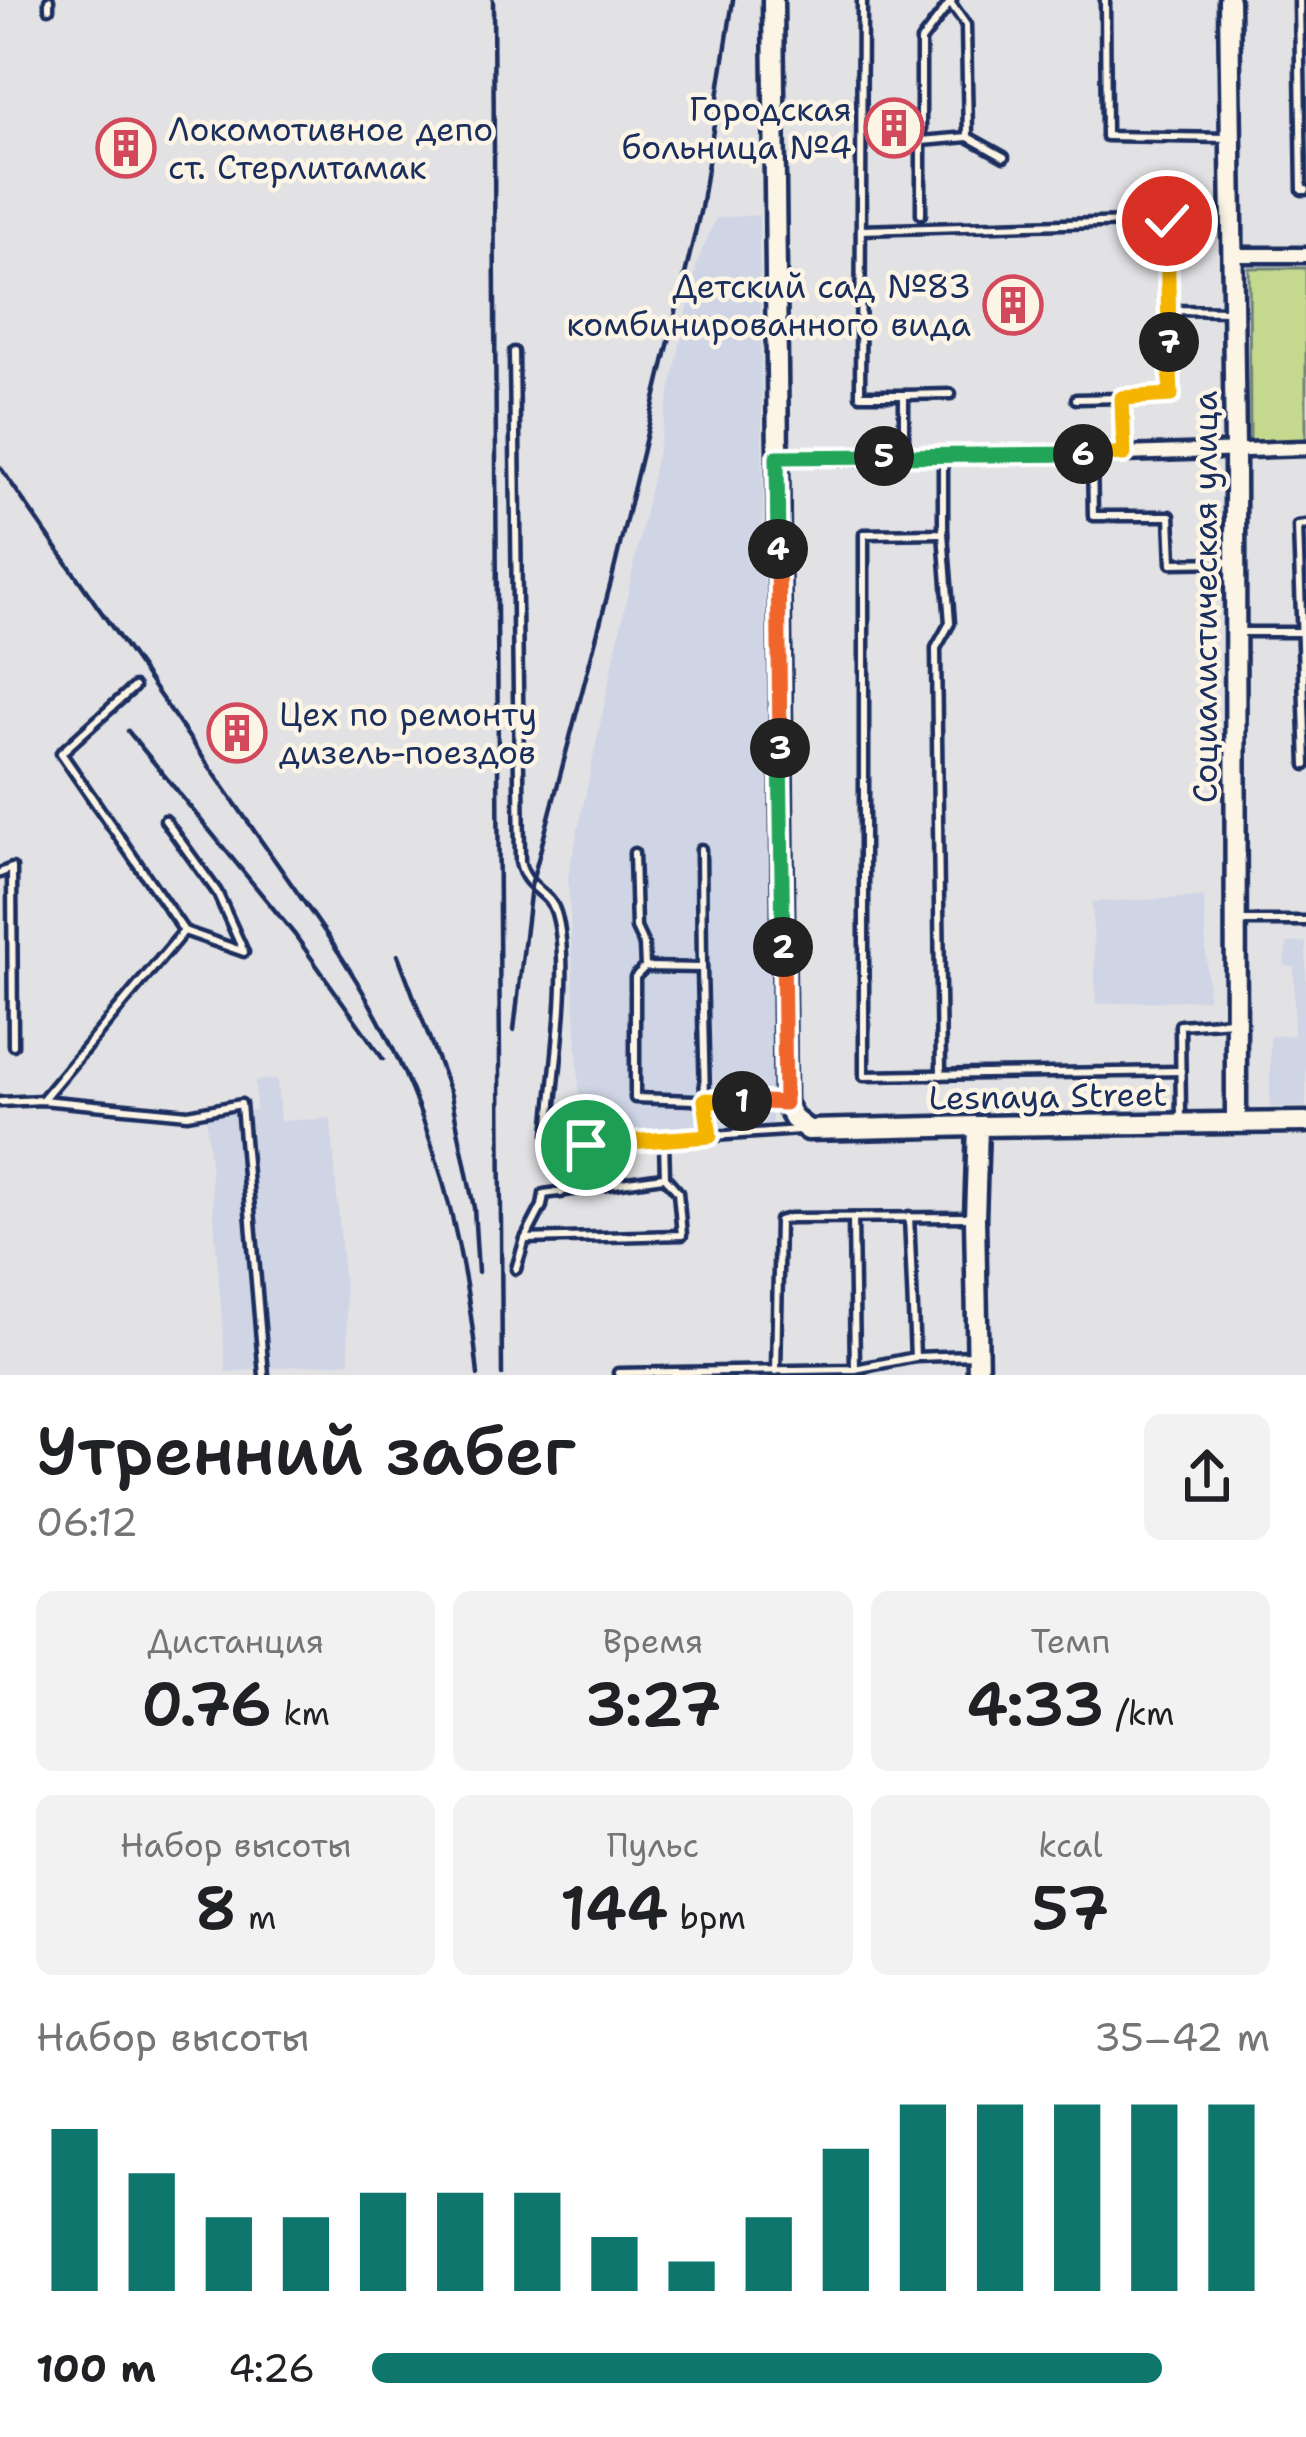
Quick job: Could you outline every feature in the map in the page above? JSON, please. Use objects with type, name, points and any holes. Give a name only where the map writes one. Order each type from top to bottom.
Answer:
[{"type":"main road","points":[[773,0],[777,457],[796,1117]]},
{"type":"main road","name":"Социалистическая улица","points":[[1229,0],[1236,1122]]},
{"type":"main road","name":"Lesnaya Street","points":[[796,1117],[979,1126],[1306,1122]]},
{"type":"main road","points":[[978,1365],[975,1218],[979,1126]]},
{"type":"street","points":[[1232,255],[1306,255]]},
{"type":"street","points":[[777,457],[1306,448]]},
{"type":"lane","points":[[862,0],[860,395],[951,394]]},
{"type":"lane","points":[[1105,0],[1106,136],[1230,138]]},
{"type":"lane","points":[[1299,0],[1302,190],[1306,190]]},
{"type":"lane","points":[[921,214],[921,41],[952,2],[966,25],[968,137]]},
{"type":"lane","points":[[921,141],[968,137],[1004,158]]},
{"type":"lane","points":[[861,230],[1167,221],[1171,395],[1076,399]]},
{"type":"lane","points":[[1169,310],[1232,311]]},
{"type":"lane","points":[[514,352],[520,862],[524,878],[554,905],[563,940],[549,1136],[570,1156]]},
{"type":"lane","points":[[904,395],[904,456]]},
{"type":"lane","points":[[1122,398],[1124,454]]},
{"type":"lane","points":[[941,1075],[936,648],[950,623],[943,453]]},
{"type":"lane","points":[[1092,454],[1094,516],[1170,516],[1172,562],[1235,562]]},
{"type":"lane","points":[[1306,525],[1298,526],[1306,765]]},
{"type":"lane","points":[[943,533],[864,534],[864,1076],[1181,1072]]},
{"type":"lane","points":[[1235,632],[1301,632]]},
{"type":"lane","points":[[134,687],[62,752],[184,931],[244,952],[218,892],[165,820]]},
{"type":"lane","points":[[701,849],[705,1100],[710,1136]]},
{"type":"lane","points":[[634,853],[636,928],[644,945],[645,967]]},
{"type":"lane","points":[[0,873],[12,868],[14,1046]]},
{"type":"lane","points":[[1237,921],[1306,921]]},
{"type":"lane","points":[[42,1100],[184,931]]},
{"type":"lane","points":[[702,968],[645,967],[635,977],[635,1098],[705,1100],[796,1117]]},
{"type":"lane","points":[[1181,1124],[1180,1024],[1236,1020]]},
{"type":"lane","points":[[0,1102],[42,1100],[188,1114],[241,1105],[264,1375]]},
{"type":"lane","points":[[561,1193],[570,1156],[586,1145],[710,1136],[796,1117]]},
{"type":"lane","points":[[525,1239],[682,1234],[677,1192],[665,1177],[664,1141]]},
{"type":"lane","points":[[516,1270],[544,1194],[665,1177]]},
{"type":"lane","points":[[909,1216],[915,1357]]},
{"type":"lane","points":[[776,1371],[776,1226],[790,1218],[975,1218]]},
{"type":"lane","points":[[853,1218],[855,1370]]},
{"type":"lane","points":[[618,1373],[855,1370],[915,1357],[978,1365]]},
{"type":"shaded area","points":[[759,215],[772,1121],[767,1139],[582,1151],[568,877],[698,260],[716,218]]},
{"type":"shaded area","points":[[1204,897],[1208,999],[1096,1004],[1092,902]]},
{"type":"shaded area","points":[[1306,942],[1306,1107],[1270,1107],[1270,1036],[1294,1035],[1294,967],[1284,966],[1287,943]]},
{"type":"shaded area","points":[[277,1079],[280,1121],[331,1118],[350,1362],[226,1372],[206,1114],[256,1110],[255,1081]]},
{"type":"green space","points":[[1249,268],[1306,268],[1306,440],[1250,441]]},
{"type":"railway","points":[[493,0],[502,1375]]},
{"type":"railway","points":[[514,1030],[531,886],[613,574],[701,208],[733,0]]},
{"type":"railway","points":[[0,467],[327,935],[388,1038],[412,1091],[448,1200],[478,1375]]},
{"type":"railway","points":[[128,731],[295,935],[383,1059]]},
{"type":"railway","points":[[398,955],[451,1095],[474,1208],[478,1272]]},
{"type":"place","name":"Городская больница №4","points":[[894,128]]},
{"type":"place","name":"Локомотивное депо ст. Стерлитамак","points":[[126,148]]},
{"type":"place","name":"Детский сад №83 комбинированного вида","points":[[1013,305]]},
{"type":"place","name":"Цех по ремонту дизель-поездов","points":[[237,733]]},
{"type":"route","points":[[586,1145],[710,1136],[705,1100],[785,1103],[777,457],[1124,454],[1122,398],[1171,395],[1167,221]]}]
